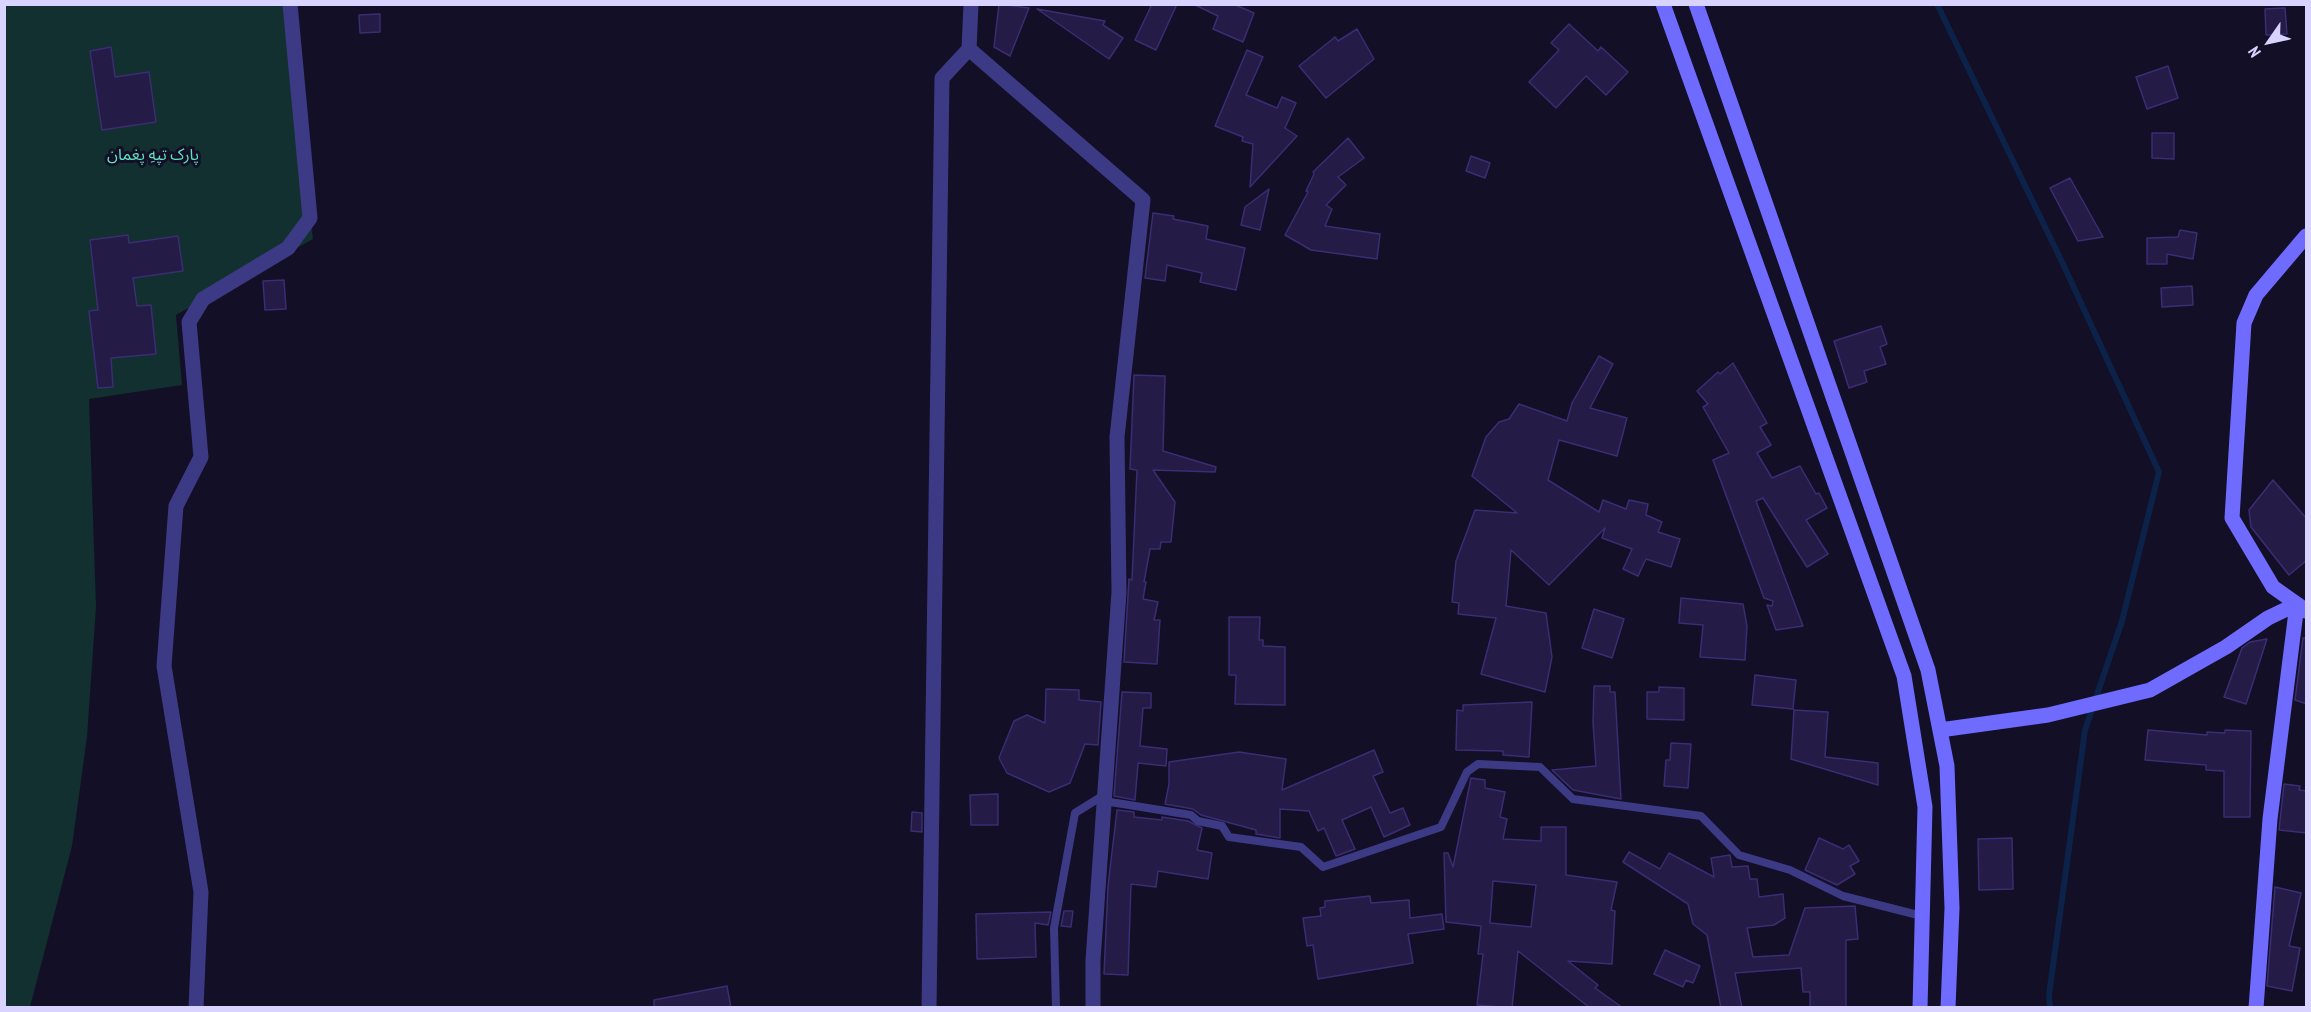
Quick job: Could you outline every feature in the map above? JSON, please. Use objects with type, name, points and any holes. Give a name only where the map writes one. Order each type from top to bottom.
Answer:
[{"type":"main road","points":[[1664,4],[1904,676],[1924,807],[1920,1008]]},
{"type":"main road","points":[[1696,4],[1928,670],[1947,766],[1952,896],[1948,1008]]},
{"type":"main road","points":[[2302,608],[2273,588],[2232,518],[2244,323],[2256,295],[2307,236]]},
{"type":"main road","points":[[1940,730],[2048,715],[2150,690],[2226,647],[2268,618],[2302,608]]},
{"type":"main road","points":[[2256,1008],[2270,819],[2302,608]]},
{"type":"street","points":[[196,1008],[201,892],[164,666],[176,506],[201,458],[189,322],[203,299],[288,248],[310,218],[290,4]]},
{"type":"street","points":[[929,1008],[942,78],[969,49],[971,4]]},
{"type":"street","points":[[969,49],[1143,200],[1117,437],[1119,592],[1104,798],[1093,1008]]},
{"type":"lane","points":[[1056,1008],[1054,928],[1075,813],[1104,798],[1191,815],[1198,821],[1222,826],[1229,837],[1301,847],[1323,867],[1442,827],[1467,772],[1478,764],[1540,767],[1572,799],[1701,816],[1739,855],[1790,870],[1843,896],[1922,916]]},
{"type":"green space","name":"پارک تپهِ پغمان","points":[[5,5],[283,5],[313,239],[176,315],[182,385],[89,399],[96,607],[87,737],[72,846],[30,1007],[5,1008]]},
{"type":"building","points":[[999,4],[1029,8],[1010,56],[994,47]]},
{"type":"building","points":[[1152,4],[1177,4],[1156,50],[1135,40]]},
{"type":"building","points":[[1193,4],[1233,4],[1254,13],[1243,42],[1213,29],[1218,16]]},
{"type":"building","points":[[2285,8],[2287,34],[2266,35],[2265,9]]},
{"type":"building","points":[[1037,9],[1105,21],[1103,25],[1123,38],[1109,59]]},
{"type":"building","points":[[380,14],[380,32],[360,33],[359,15]]},
{"type":"building","points":[[1569,24],[1598,51],[1601,47],[1628,72],[1606,95],[1586,76],[1556,108],[1529,82],[1559,50],[1551,43]]},
{"type":"building","points":[[1357,29],[1374,59],[1326,98],[1299,66],[1335,37],[1338,41]]},
{"type":"building","points":[[111,47],[115,77],[149,72],[156,122],[102,130],[90,51]]},
{"type":"building","points":[[1247,50],[1263,57],[1246,95],[1277,108],[1282,97],[1296,103],[1285,128],[1297,136],[1250,187],[1253,144],[1242,141],[1243,137],[1215,126]]},
{"type":"building","points":[[2168,66],[2178,98],[2147,109],[2136,77]]},
{"type":"building","points":[[2152,133],[2174,133],[2174,159],[2152,158]]},
{"type":"building","points":[[1348,138],[1364,158],[1338,177],[1346,185],[1326,205],[1332,209],[1325,226],[1380,234],[1377,259],[1311,250],[1285,235],[1308,192],[1306,191],[1313,172]]},
{"type":"building","points":[[1471,156],[1490,163],[1485,178],[1466,171]]},
{"type":"building","points":[[2070,178],[2103,237],[2078,241],[2050,188]]},
{"type":"building","points":[[1269,189],[1260,230],[1241,225],[1245,207]]},
{"type":"building","points":[[1153,213],[1174,216],[1173,219],[1208,226],[1206,239],[1245,248],[1236,290],[1200,282],[1202,273],[1167,265],[1165,281],[1145,278]]},
{"type":"building","points":[[2180,230],[2197,233],[2193,259],[2167,254],[2167,264],[2147,264],[2147,238],[2178,237]]},
{"type":"building","points":[[128,235],[129,243],[178,236],[183,271],[133,278],[137,306],[151,305],[156,354],[111,358],[113,387],[98,388],[89,311],[98,310],[90,240]]},
{"type":"building","points":[[284,280],[286,309],[265,310],[263,281]]},
{"type":"building","points":[[2192,286],[2193,305],[2162,307],[2161,288]]},
{"type":"building","points":[[1881,326],[1887,344],[1880,347],[1886,364],[1864,371],[1867,382],[1849,388],[1834,341]]},
{"type":"building","points":[[1599,356],[1613,364],[1590,408],[1627,418],[1617,456],[1559,440],[1548,480],[1599,512],[1603,500],[1626,509],[1629,500],[1648,504],[1646,515],[1662,522],[1658,532],[1680,539],[1671,567],[1646,559],[1638,576],[1623,569],[1632,549],[1602,538],[1605,528],[1549,585],[1511,550],[1506,606],[1546,613],[1552,657],[1545,692],[1481,674],[1496,618],[1458,614],[1459,603],[1452,602],[1456,561],[1475,510],[1517,513],[1472,476],[1486,437],[1499,422],[1509,419],[1519,404],[1567,421],[1572,403]]},
{"type":"building","points":[[1733,363],[1767,423],[1760,427],[1771,445],[1757,453],[1772,478],[1800,466],[1827,508],[1806,520],[1828,554],[1807,567],[1763,498],[1756,501],[1803,626],[1776,630],[1767,605],[1772,606],[1773,601],[1764,598],[1713,460],[1729,453],[1703,407],[1708,404],[1697,391],[1718,372],[1720,374]]},
{"type":"building","points":[[1134,375],[1165,376],[1163,451],[1216,467],[1215,472],[1153,470],[1175,502],[1171,542],[1161,542],[1160,549],[1150,549],[1144,582],[1146,582],[1143,599],[1158,602],[1154,620],[1160,620],[1157,664],[1124,662],[1129,579],[1132,580],[1137,470],[1130,469]]},
{"type":"building","points":[[2273,480],[2307,519],[2307,560],[2289,575],[2251,527],[2249,510]]},
{"type":"building","points":[[1681,598],[1743,604],[1747,626],[1745,660],[1700,657],[1703,625],[1679,623]]},
{"type":"building","points":[[1594,609],[1624,619],[1612,658],[1582,648]]},
{"type":"building","points":[[1229,617],[1260,617],[1259,640],[1263,640],[1263,646],[1285,647],[1285,705],[1235,704],[1236,675],[1229,675]]},
{"type":"building","points":[[2303,638],[2307,638],[2307,704],[2295,700]]},
{"type":"building","points":[[2267,639],[2246,704],[2224,697],[2242,648],[2250,642]]},
{"type":"building","points":[[1755,675],[1796,680],[1793,709],[1752,705]]},
{"type":"building","points":[[1594,686],[1610,686],[1610,692],[1615,692],[1621,799],[1573,790],[1552,770],[1596,766],[1593,722]]},
{"type":"building","points":[[1659,687],[1684,688],[1684,720],[1647,719],[1647,692],[1659,692]]},
{"type":"building","points":[[1046,689],[1079,690],[1079,700],[1101,702],[1098,745],[1085,744],[1070,783],[1049,792],[1007,773],[999,758],[1014,721],[1027,715],[1045,723]]},
{"type":"building","points":[[1122,692],[1151,693],[1151,708],[1143,708],[1140,746],[1167,749],[1166,766],[1138,763],[1135,800],[1114,796]]},
{"type":"building","points":[[1532,702],[1529,757],[1503,755],[1503,751],[1456,750],[1457,710],[1463,711],[1463,705]]},
{"type":"building","points":[[1794,710],[1828,712],[1825,757],[1878,763],[1878,785],[1791,759]]},
{"type":"building","points":[[2148,730],[2207,735],[2207,732],[2225,733],[2225,730],[2251,731],[2250,817],[2224,817],[2224,771],[2206,770],[2206,765],[2145,760]]},
{"type":"building","points":[[1671,743],[1691,744],[1688,788],[1664,786],[1666,760],[1670,760]]},
{"type":"building","points":[[1374,750],[1383,772],[1373,776],[1390,813],[1403,808],[1410,825],[1384,837],[1371,807],[1342,820],[1355,849],[1336,856],[1324,828],[1318,831],[1309,811],[1280,809],[1280,838],[1256,834],[1256,830],[1201,815],[1193,809],[1165,804],[1169,784],[1169,762],[1239,752],[1286,759],[1282,790]]},
{"type":"building","points":[[1471,778],[1485,780],[1485,788],[1505,792],[1500,817],[1507,819],[1503,839],[1541,841],[1541,827],[1566,827],[1566,875],[1617,882],[1611,910],[1615,911],[1612,964],[1568,961],[1598,985],[1595,988],[1623,1008],[1590,1008],[1518,951],[1512,1008],[1477,1005],[1483,954],[1478,954],[1481,926],[1446,922],[1444,853],[1448,853],[1453,867]],"holes":[[[1493,881],[1536,885],[1531,927],[1490,923]]]},
{"type":"building","points":[[2284,784],[2300,786],[2299,790],[2307,791],[2307,833],[2279,830]]},
{"type":"building","points":[[998,794],[998,825],[971,825],[970,795]]},
{"type":"building","points":[[1117,810],[1134,812],[1134,817],[1162,820],[1162,817],[1188,821],[1202,828],[1197,850],[1212,853],[1208,879],[1158,871],[1156,887],[1131,884],[1128,975],[1104,974],[1108,886]]},
{"type":"building","points":[[912,812],[922,813],[922,832],[911,831]]},
{"type":"building","points":[[1819,838],[1843,849],[1849,845],[1859,861],[1850,866],[1855,874],[1837,885],[1805,870]]},
{"type":"building","points":[[2012,838],[2013,889],[1979,890],[1978,839]]},
{"type":"building","points":[[1629,852],[1660,869],[1669,853],[1714,877],[1711,858],[1730,855],[1732,867],[1748,866],[1750,879],[1757,879],[1759,897],[1783,894],[1785,918],[1774,925],[1747,928],[1753,957],[1789,955],[1805,908],[1855,906],[1858,939],[1846,940],[1846,1008],[1810,1008],[1810,992],[1803,992],[1801,968],[1735,973],[1742,1008],[1721,1008],[1707,935],[1693,924],[1688,904],[1623,862]]},
{"type":"building","points":[[2275,887],[2301,893],[2289,946],[2300,948],[2292,991],[2267,986]]},
{"type":"building","points":[[1370,896],[1371,903],[1409,900],[1410,918],[1442,914],[1444,929],[1408,934],[1413,963],[1318,979],[1313,945],[1307,946],[1303,918],[1321,916],[1320,908],[1325,907],[1325,901]]},
{"type":"building","points":[[1064,911],[1073,911],[1071,927],[1061,926]]},
{"type":"building","points":[[1051,912],[1048,925],[1035,923],[1036,957],[977,959],[976,914]]},
{"type":"building","points":[[1665,950],[1700,966],[1693,983],[1686,980],[1683,987],[1654,974]]},
{"type":"building","points":[[727,986],[731,1008],[654,1008],[654,1000]]},
{"type":"waterway","points":[[1937,4],[2063,264],[2159,472],[2122,621],[2085,730],[2049,995],[2050,1008]]}]
